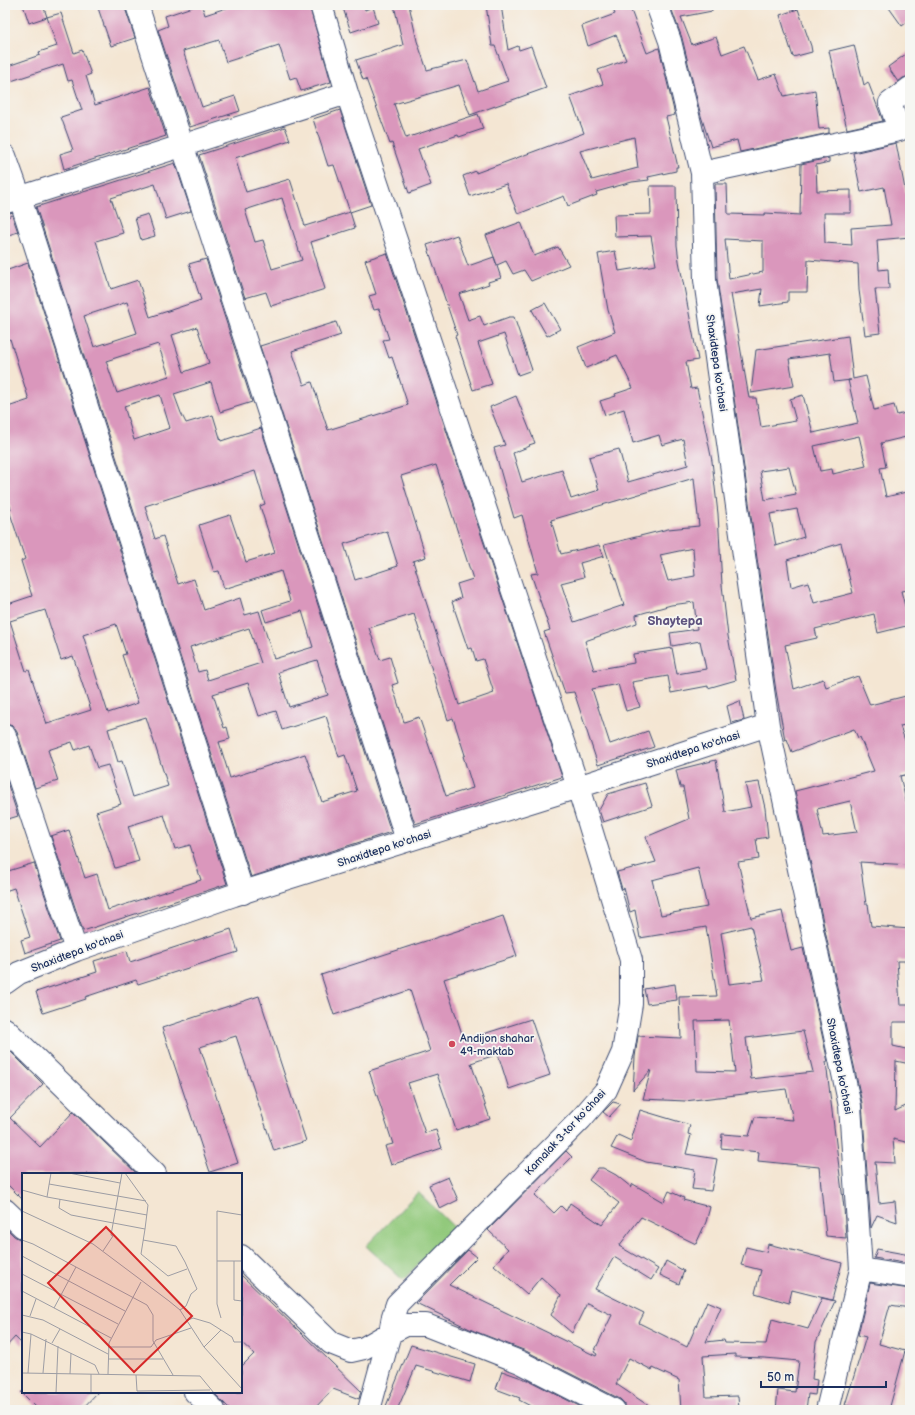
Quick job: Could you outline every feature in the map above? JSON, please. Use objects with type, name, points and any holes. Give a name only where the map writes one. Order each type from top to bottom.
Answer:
[{"type":"street","points":[[137,5],[407,840]]},
{"type":"street","name":"Kamalak 3-tor koʻchasi","points":[[321,5],[348,93],[578,787],[631,960],[631,1004],[622,1052],[606,1090],[581,1119],[397,1304],[369,1410]]},
{"type":"street","name":"Shaxidtepa ko'chasi","points":[[657,5],[670,41],[702,173],[705,280],[768,725],[850,1106],[861,1270],[827,1410]]},
{"type":"street","points":[[702,173],[899,130],[890,103],[910,88]]},
{"type":"street","points":[[12,200],[348,93]]},
{"type":"street","points":[[5,156],[12,200],[243,893]]},
{"type":"street","name":"Shaxidtepa ko'chasi","points":[[5,983],[19,973],[76,950],[243,893],[768,725]]},
{"type":"street","points":[[5,736],[76,950]]},
{"type":"street","points":[[5,1029],[155,1173]]},
{"type":"street","points":[[5,1210],[22,1226]]},
{"type":"street","points":[[242,1257],[331,1343],[352,1351],[364,1348],[390,1332],[406,1325],[426,1325],[520,1362],[614,1410]]},
{"type":"street","points":[[861,1270],[910,1277]]},
{"type":"street","points":[[196,1393],[214,1410]]},
{"type":"green space","points":[[418,1192],[454,1227],[403,1280],[366,1246]]},
{"type":"building","points":[[23,5],[43,5],[47,17],[29,23]]},
{"type":"building","points":[[97,5],[124,5],[135,38],[111,46]]},
{"type":"building","points":[[202,5],[205,15],[235,5],[309,5],[331,82],[301,91],[296,77],[290,79],[279,45],[226,62],[219,40],[183,51],[202,107],[235,96],[240,111],[190,127],[158,30],[168,26],[165,16]]},
{"type":"building","points":[[342,5],[364,5],[365,10],[373,7],[378,23],[351,32]]},
{"type":"building","points":[[394,5],[409,5],[417,41],[427,70],[467,60],[478,91],[508,81],[495,46],[492,46],[486,5],[501,5],[508,50],[518,46],[519,50],[531,46],[546,88],[470,115],[459,85],[394,104],[406,138],[478,114],[483,129],[459,137],[458,135],[418,149],[431,185],[409,193],[392,143],[390,144],[366,79],[363,80],[356,60],[403,45]]},
{"type":"building","points":[[611,5],[629,5],[647,53],[659,48],[675,115],[666,117],[678,167],[676,167],[676,171],[648,177],[649,180],[632,182],[596,192],[597,195],[568,206],[564,196],[518,214],[506,184],[470,196],[463,176],[476,171],[476,173],[584,133],[570,96],[603,84],[598,70],[626,60],[616,35],[588,46],[582,26],[615,14]],"holes":[[[634,137],[638,168],[592,180],[580,151]]]},
{"type":"building","points":[[670,5],[711,5],[712,11],[681,17],[692,45],[716,37],[722,54],[744,46],[758,80],[776,74],[784,96],[815,90],[819,129],[829,128],[829,133],[740,152],[737,140],[711,147],[701,116],[682,38]]},
{"type":"building","points":[[887,5],[910,5],[910,20],[902,26]]},
{"type":"building","points":[[798,9],[812,52],[793,57],[780,15]]},
{"type":"building","points":[[61,13],[74,53],[82,50],[91,74],[86,76],[95,105],[150,87],[166,136],[64,169],[60,154],[73,150],[61,117],[82,110],[72,80],[68,81],[63,64],[5,83],[5,67],[40,55],[39,52],[57,46],[47,17]]},
{"type":"building","points":[[854,45],[864,85],[868,82],[883,121],[847,129],[829,51]]},
{"type":"building","points":[[910,51],[910,76],[903,78],[898,82],[888,67]]},
{"type":"building","points":[[340,110],[371,205],[350,212],[334,165],[328,166],[313,119]]},
{"type":"building","points":[[285,127],[290,140],[235,158],[246,192],[290,179],[305,226],[350,212],[355,228],[311,242],[325,289],[271,306],[266,292],[245,298],[199,155]],"holes":[[[282,198],[302,260],[272,269],[263,240],[255,242],[245,210]]]},
{"type":"building","points":[[896,143],[910,215],[910,237],[877,240],[879,270],[888,269],[889,289],[875,289],[880,333],[865,335],[859,290],[858,264],[808,260],[807,292],[788,292],[788,302],[760,306],[762,289],[731,294],[749,398],[756,398],[761,427],[796,421],[790,399],[803,395],[813,433],[858,423],[848,380],[834,382],[830,353],[789,359],[794,386],[751,393],[756,350],[848,336],[853,379],[866,376],[874,410],[894,405],[897,415],[910,412],[910,436],[881,443],[886,467],[880,468],[886,497],[910,491],[910,590],[901,591],[910,625],[878,633],[874,614],[815,629],[817,638],[785,645],[794,689],[823,679],[826,687],[858,676],[870,705],[910,695],[910,724],[900,726],[910,755],[910,774],[900,776],[910,817],[910,865],[860,862],[866,904],[868,904],[871,926],[910,929],[910,961],[897,961],[900,1005],[910,1005],[910,1022],[893,1022],[893,1046],[910,1050],[910,1064],[896,1061],[895,1111],[910,1104],[910,1143],[893,1139],[895,1163],[875,1162],[879,1203],[895,1201],[897,1222],[877,1215],[871,1228],[862,1103],[795,791],[874,771],[860,737],[858,738],[854,729],[792,752],[787,739],[785,740],[776,691],[717,279],[715,184],[727,184],[728,214],[765,215],[765,213],[800,215],[801,164],[829,158],[829,162],[816,165],[817,191],[851,190],[851,213],[824,213],[825,243],[852,245],[851,228],[891,225],[884,187],[861,192],[853,153]],"holes":[[[725,239],[763,241],[763,272],[729,279]],[[859,436],[866,466],[833,474],[832,469],[820,471],[814,446]],[[789,467],[796,494],[765,500],[760,471]],[[797,509],[804,537],[776,546],[770,514]],[[841,543],[853,593],[814,603],[808,582],[791,587],[787,560]],[[850,801],[857,832],[823,836],[817,809]]]},
{"type":"building","points":[[175,163],[191,211],[166,219],[155,184],[111,198],[123,233],[96,241],[111,289],[138,280],[150,317],[201,300],[189,264],[206,259],[252,402],[220,412],[211,382],[174,394],[186,423],[213,415],[221,441],[261,428],[391,832],[251,877],[36,207]],"holes":[[[127,302],[137,333],[94,347],[84,316]],[[197,327],[209,363],[184,372],[172,335]],[[158,344],[169,376],[117,393],[106,361]],[[160,395],[170,428],[134,440],[124,406]],[[255,471],[265,504],[260,506],[275,553],[246,562],[230,515],[199,525],[214,572],[219,571],[224,589],[281,571],[290,601],[262,610],[266,622],[302,611],[313,647],[274,659],[259,611],[245,615],[240,598],[204,610],[194,579],[178,584],[163,536],[155,539],[145,506]],[[249,628],[261,663],[208,680],[205,670],[198,672],[190,647]],[[317,660],[328,695],[289,707],[278,672]],[[248,683],[259,716],[276,711],[282,730],[326,716],[339,757],[345,755],[357,791],[322,802],[305,754],[230,778],[219,742],[230,739],[227,727],[224,728],[213,694]]]},
{"type":"building","points":[[650,186],[676,186],[677,245],[679,261],[698,360],[686,362],[691,389],[697,388],[712,461],[718,514],[722,585],[728,636],[736,680],[708,688],[708,686],[671,693],[668,676],[632,682],[640,707],[626,711],[618,684],[592,689],[610,744],[648,731],[654,747],[598,765],[574,692],[565,693],[544,632],[550,630],[531,574],[538,573],[522,515],[514,518],[505,487],[494,448],[505,445],[490,407],[516,396],[535,443],[513,453],[522,482],[562,470],[571,499],[599,490],[589,457],[619,449],[628,482],[688,465],[683,439],[662,445],[659,435],[633,443],[624,409],[605,415],[600,401],[616,396],[615,394],[633,388],[617,355],[586,368],[578,347],[615,332],[608,310],[598,254],[615,251],[619,271],[656,265],[651,236],[615,237],[614,215],[651,214]],"holes":[[[694,478],[699,526],[668,529],[604,545],[624,605],[574,622],[561,583],[584,577],[580,563],[604,556],[599,545],[561,554],[551,520]],[[693,548],[695,576],[668,581],[660,555]],[[694,602],[697,629],[670,633],[672,646],[700,641],[706,669],[677,674],[672,648],[633,654],[634,663],[594,670],[585,641],[637,623],[636,615],[671,605]]]},
{"type":"building","points":[[148,214],[155,236],[141,240],[135,218]]},
{"type":"building","points":[[12,215],[18,232],[5,236],[5,218]]},
{"type":"building","points":[[521,222],[534,256],[558,247],[569,265],[531,281],[524,270],[513,274],[506,261],[497,265],[486,235]]},
{"type":"building","points":[[457,235],[468,266],[494,257],[501,278],[488,282],[489,284],[459,294],[468,320],[480,316],[484,326],[509,317],[514,317],[532,370],[518,375],[504,334],[478,343],[492,384],[473,390],[455,336],[457,335],[427,245]]},
{"type":"building","points":[[387,253],[562,777],[415,824],[260,346],[336,322],[341,335],[292,351],[304,385],[312,382],[328,430],[408,405],[392,357],[389,358],[383,340],[389,339],[379,309],[374,310],[369,296],[376,294],[365,260]],"holes":[[[436,465],[473,579],[457,584],[461,598],[452,602],[468,649],[472,648],[476,661],[483,659],[494,693],[459,705],[413,561],[426,557],[401,476]],[[387,531],[398,566],[355,580],[344,544]],[[414,614],[448,720],[453,718],[465,755],[463,756],[473,788],[446,796],[419,717],[404,722],[392,685],[398,683],[390,657],[380,660],[369,628]]]},
{"type":"building","points":[[28,263],[227,884],[83,931],[51,836],[69,830],[85,878],[97,874],[108,910],[201,880],[190,845],[175,849],[164,815],[128,826],[139,861],[115,868],[96,812],[121,804],[108,765],[97,768],[89,745],[75,750],[72,742],[48,750],[58,781],[35,788],[17,732],[13,726],[5,724],[5,605],[32,596],[21,561],[25,559],[9,510],[11,509],[5,491],[5,408],[29,400],[10,339],[5,341],[5,271]],"holes":[[[45,610],[61,660],[73,656],[91,710],[47,724],[29,670],[26,671],[10,621]],[[116,624],[126,654],[122,655],[138,703],[108,713],[83,635]],[[146,717],[168,786],[133,797],[122,761],[118,762],[108,729]]]},
{"type":"building","points":[[545,303],[560,329],[547,336],[532,310]]},
{"type":"building","points":[[740,701],[744,720],[731,723],[727,706]]},
{"type":"building","points":[[716,760],[725,812],[751,807],[745,784],[759,782],[765,808],[768,837],[756,839],[759,859],[738,862],[751,918],[782,911],[791,951],[803,948],[828,1062],[826,1062],[844,1208],[846,1238],[826,1236],[819,1167],[758,1161],[759,1152],[721,1148],[722,1134],[749,1136],[755,1117],[793,1120],[786,1089],[685,1101],[643,1099],[651,1070],[633,1090],[638,1036],[681,1038],[679,997],[717,996],[706,927],[640,938],[635,910],[630,912],[624,888],[622,889],[617,872],[656,862],[646,837],[689,819],[683,787],[680,787],[676,770]],"holes":[[[698,868],[707,907],[661,915],[652,880]],[[751,926],[764,980],[729,984],[721,933]],[[729,1020],[735,1072],[697,1071],[695,1021]],[[803,1031],[813,1072],[751,1079],[746,1038]]]},
{"type":"building","points":[[5,776],[18,816],[5,820]]},
{"type":"building","points":[[645,783],[652,806],[603,822],[599,810],[608,794]]},
{"type":"building","points":[[34,863],[60,941],[25,953],[21,940],[30,937],[14,888],[5,891],[5,872]]},
{"type":"building","points":[[503,916],[517,956],[444,979],[464,1040],[531,1019],[550,1075],[509,1089],[498,1054],[471,1063],[490,1119],[456,1130],[437,1074],[408,1083],[425,1133],[436,1130],[442,1148],[391,1165],[385,1146],[393,1144],[369,1071],[430,1051],[410,990],[334,1015],[321,975]]},
{"type":"building","points":[[231,929],[238,952],[138,984],[136,980],[43,1013],[36,992],[97,972],[94,961],[127,951],[130,962]]},
{"type":"building","points":[[675,984],[677,1000],[647,1004],[644,989]]},
{"type":"building","points":[[259,996],[306,1141],[274,1151],[236,1036],[200,1047],[238,1163],[210,1172],[162,1028]]},
{"type":"building","points":[[5,1046],[43,1084],[10,1118],[40,1147],[73,1112],[136,1173],[22,1173],[22,1199],[5,1182]]},
{"type":"building","points":[[613,1102],[621,1104],[609,1117],[603,1112]]},
{"type":"building","points":[[640,1110],[690,1125],[688,1134],[691,1135],[686,1154],[717,1159],[711,1191],[692,1189],[695,1170],[646,1162],[611,1148],[618,1135],[631,1141]]},
{"type":"building","points":[[566,1151],[572,1157],[535,1195],[554,1213],[561,1206],[566,1211],[570,1203],[602,1225],[619,1203],[589,1180],[598,1168],[603,1168],[616,1175],[631,1187],[633,1184],[664,1202],[669,1191],[684,1198],[683,1200],[710,1207],[706,1222],[696,1244],[641,1217],[619,1246],[658,1269],[651,1280],[614,1257],[595,1289],[644,1313],[639,1323],[687,1347],[707,1301],[721,1307],[706,1342],[724,1340],[725,1343],[766,1344],[772,1319],[808,1329],[822,1298],[835,1301],[816,1342],[812,1379],[817,1380],[815,1395],[808,1394],[806,1410],[776,1410],[778,1390],[795,1392],[799,1361],[735,1357],[735,1354],[703,1356],[706,1397],[738,1396],[739,1410],[681,1410],[679,1380],[653,1368],[652,1370],[629,1358],[616,1384],[655,1410],[626,1410],[625,1404],[620,1399],[526,1351],[474,1331],[416,1303],[468,1250],[477,1257],[449,1285],[596,1356],[597,1354],[594,1352],[612,1315],[587,1303],[572,1333],[551,1315],[561,1295],[541,1277],[527,1294],[494,1265],[508,1249],[488,1230]]},
{"type":"building","points":[[448,1177],[458,1200],[440,1209],[429,1185]]},
{"type":"building","points":[[5,1227],[14,1236],[22,1240],[22,1344],[15,1337],[5,1348]]},
{"type":"building","points":[[768,1244],[842,1263],[832,1300],[792,1290],[789,1303],[755,1293],[761,1270],[741,1265],[746,1247],[766,1252]]},
{"type":"building","points":[[877,1249],[910,1255],[910,1264],[874,1258]]},
{"type":"building","points":[[666,1261],[684,1271],[679,1284],[660,1275]]},
{"type":"building","points":[[242,1276],[361,1391],[359,1399],[333,1389],[313,1410],[231,1410],[214,1393],[242,1393],[242,1366],[254,1354],[242,1343]]},
{"type":"building","points":[[870,1283],[910,1289],[910,1308],[890,1305],[879,1344],[905,1351],[889,1410],[864,1410],[845,1405],[866,1337],[858,1335]]},
{"type":"building","points":[[411,1345],[475,1364],[470,1382],[416,1366],[397,1410],[386,1406]]},
{"type":"building","points":[[502,1371],[530,1381],[587,1410],[538,1410],[519,1400],[520,1398],[496,1389]]},
{"type":"building","points":[[22,1393],[97,1393],[81,1410],[39,1410]]},
{"type":"place","name":"Andijon shahar 49-maktab","points":[[452,1044]]},
{"type":"district","name":"Shaytepa","points":[[675,620]]}]
